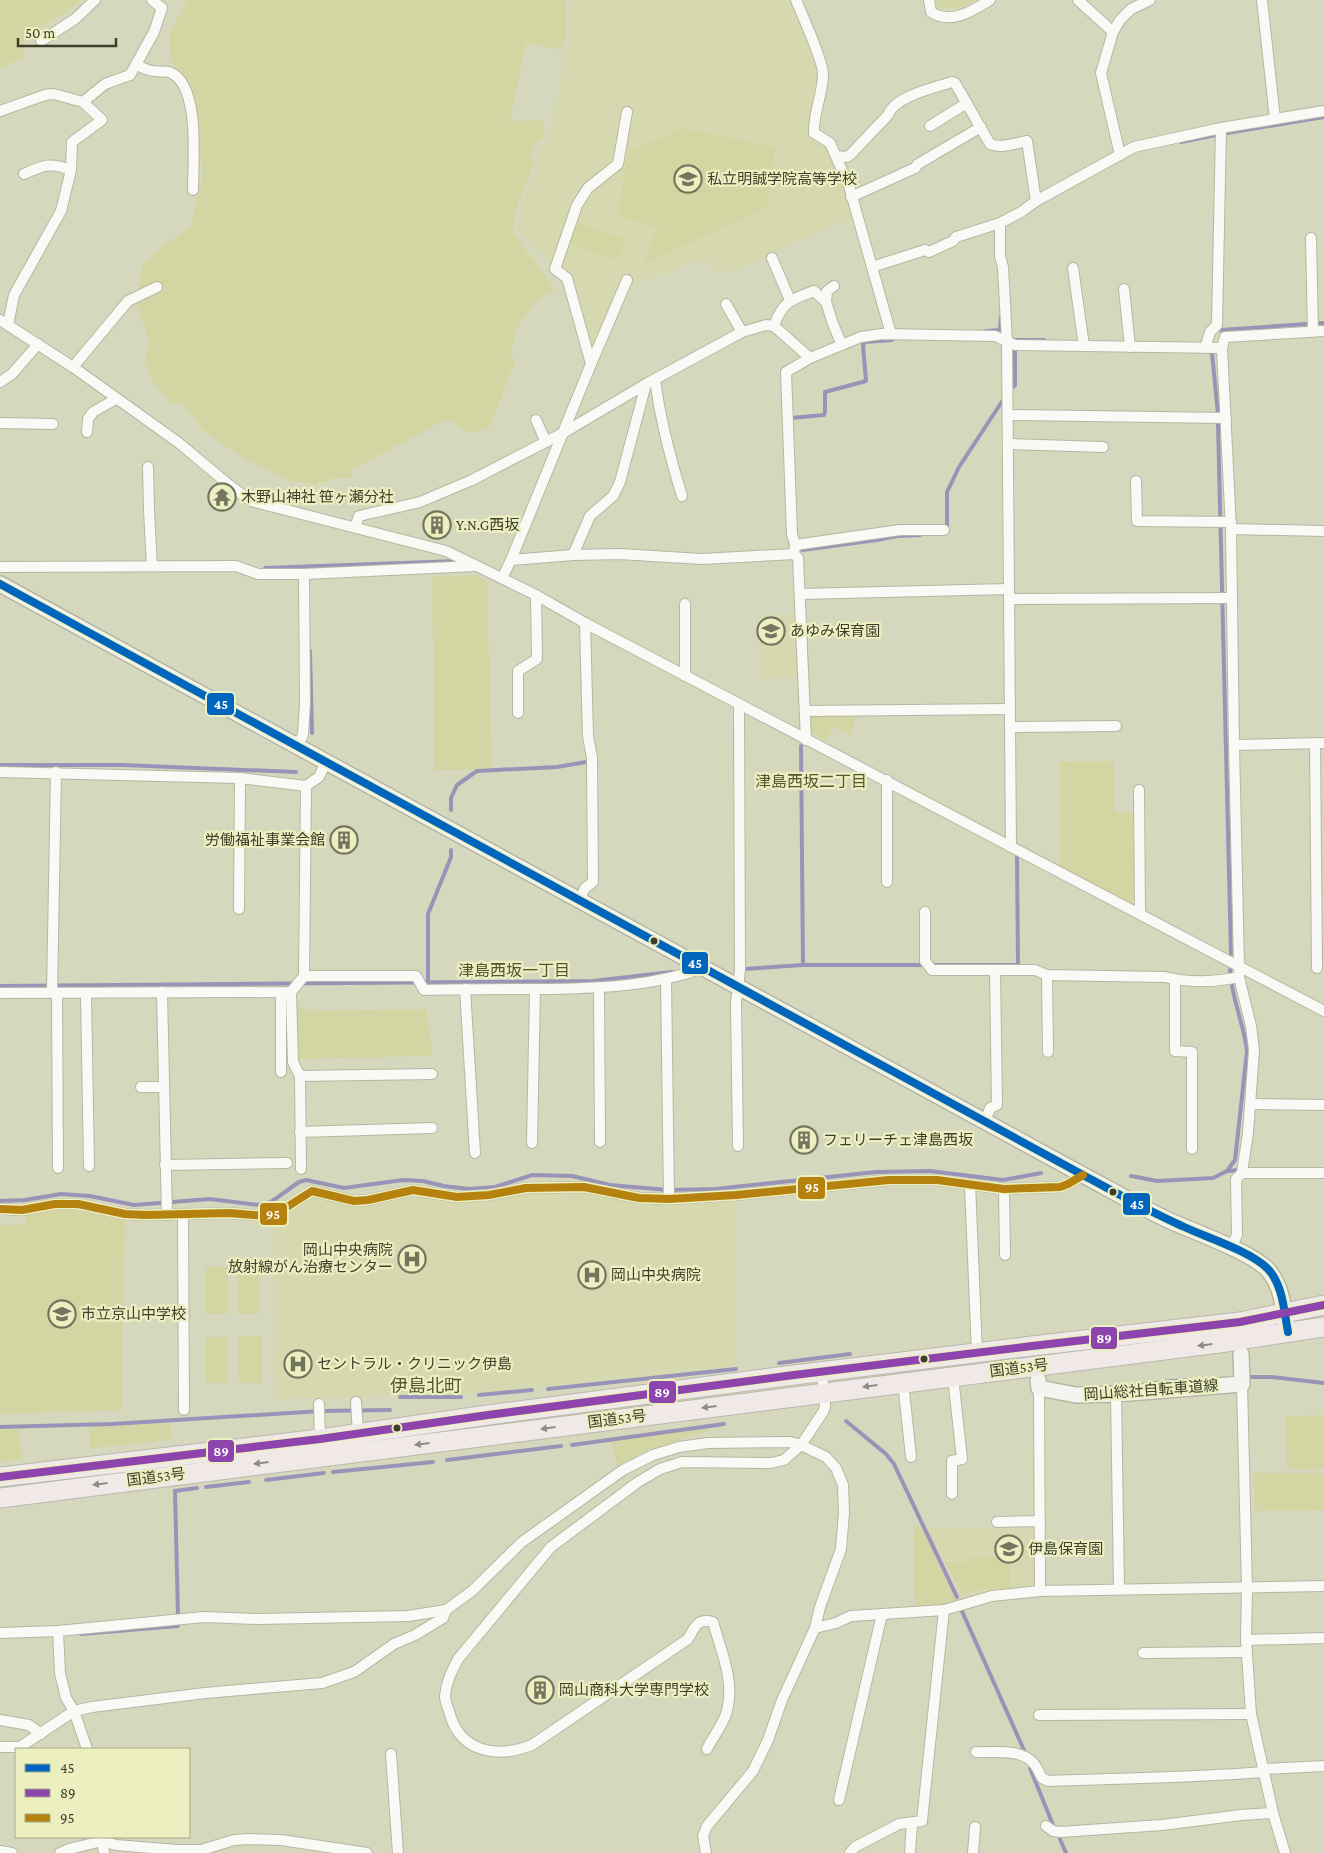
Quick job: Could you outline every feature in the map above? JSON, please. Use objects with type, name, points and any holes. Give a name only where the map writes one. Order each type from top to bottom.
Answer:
[{"type":"highway","name":"国道53号","points":[[0,1498],[903,1382],[953,1377],[1037,1378],[1241,1339],[1286,1323],[1324,1305]]},
{"type":"highway","name":"国道53号","points":[[1286,1323],[1324,1327]]},
{"type":"highway","name":"国道53号","points":[[0,1477],[320,1439],[469,1417],[1032,1346],[1241,1339]]},
{"type":"street","points":[[41,41],[75,18],[95,0]]},
{"type":"street","points":[[82,102],[105,84],[130,75],[154,32],[162,8],[152,0]]},
{"type":"street","points":[[796,0],[823,74],[814,123],[814,133],[830,143],[849,186],[890,334]]},
{"type":"street","points":[[928,0],[930,12],[938,17],[952,18],[971,12],[990,0]]},
{"type":"street","points":[[1078,0],[1113,32]]},
{"type":"street","points":[[1120,155],[1101,73],[1113,32],[1120,20],[1131,10],[1150,0]]},
{"type":"street","points":[[1262,0],[1275,119]]},
{"type":"street","points":[[136,64],[151,71],[170,72],[179,80],[190,99],[194,126],[193,190]]},
{"type":"street","points":[[836,156],[847,157],[851,154],[888,115],[890,110],[905,98],[952,82],[955,83],[990,144],[994,146],[1026,142],[1036,201]]},
{"type":"street","points":[[0,111],[45,95],[54,94],[82,102],[102,120],[72,142],[71,170],[61,211],[14,296],[4,323],[73,367],[179,443],[251,501],[446,551],[536,595],[584,623],[806,740],[887,780],[1324,1011]]},
{"type":"street","points":[[930,126],[967,103]]},
{"type":"street","points":[[872,267],[925,250],[929,252],[953,241],[956,237],[1000,223],[1134,147],[1221,128],[1324,111]]},
{"type":"street","points":[[591,364],[567,278],[555,269],[577,205],[588,188],[618,164],[627,112]]},
{"type":"street","points":[[851,197],[915,168],[918,164],[981,127]]},
{"type":"street","points":[[1205,348],[1210,332],[1217,325],[1221,128]]},
{"type":"street","points":[[24,174],[43,165],[56,164],[71,170]]},
{"type":"street","points":[[1000,223],[1000,256],[1003,266],[1007,342],[1011,847]]},
{"type":"street","points":[[1311,238],[1313,331]]},
{"type":"street","points":[[772,258],[790,300]]},
{"type":"street","points":[[1074,268],[1084,346]]},
{"type":"street","points":[[502,578],[627,280]]},
{"type":"street","points":[[826,302],[827,291],[834,286]]},
{"type":"street","points":[[73,367],[128,301],[157,288]]},
{"type":"street","points":[[1124,289],[1130,347]]},
{"type":"street","points":[[774,326],[779,314],[790,300],[814,290],[826,302],[842,344]]},
{"type":"street","points":[[726,304],[742,332]]},
{"type":"street","points":[[355,527],[359,516],[420,502],[472,480],[563,433],[650,382],[742,332],[766,325],[774,326],[810,358]]},
{"type":"street","points":[[1232,1248],[1237,1234],[1236,1179],[1242,1173],[1254,1050],[1251,1026],[1234,979],[1239,966],[1234,745],[1226,598],[1226,418],[1222,348],[1225,337],[1324,331]]},
{"type":"street","points":[[806,740],[798,558],[794,550],[792,534],[786,372],[810,358],[861,337],[890,334],[995,336],[1015,345],[1222,348]]},
{"type":"street","points":[[0,382],[12,374],[38,344]]},
{"type":"street","points":[[650,382],[682,496]]},
{"type":"street","points":[[574,552],[590,516],[613,496],[620,482],[650,382]]},
{"type":"street","points":[[87,432],[88,419],[93,412],[116,398]]},
{"type":"street","points":[[1008,414],[1226,418]]},
{"type":"street","points":[[536,420],[546,442]]},
{"type":"street","points":[[0,423],[53,424]]},
{"type":"street","points":[[1008,444],[1103,447]]},
{"type":"street","points":[[148,468],[148,510],[152,566]]},
{"type":"street","points":[[1136,481],[1137,521],[1226,524],[1324,531]]},
{"type":"street","points":[[511,560],[574,552],[702,559],[794,550],[900,530],[944,530]]},
{"type":"street","points":[[0,566],[236,566],[258,574],[304,574],[477,566]]},
{"type":"street","points":[[297,746],[302,735],[305,704],[304,574]]},
{"type":"street","points":[[0,584],[1083,1175],[1166,1219],[1232,1248],[1266,1268],[1275,1279],[1280,1291],[1286,1323]]},
{"type":"street","points":[[800,594],[1009,594],[1226,598]]},
{"type":"street","points":[[518,713],[518,671],[537,659],[536,595]]},
{"type":"street","points":[[685,604],[685,676]]},
{"type":"street","points":[[579,901],[585,888],[593,882],[592,758],[588,736],[584,623]]},
{"type":"street","points":[[738,1146],[736,1003],[740,970],[739,704]]},
{"type":"street","points":[[805,711],[1010,709]]},
{"type":"street","points":[[1010,727],[1116,726]]},
{"type":"street","points":[[1234,745],[1320,743],[1317,968]]},
{"type":"street","points":[[0,772],[240,778],[306,786],[319,777],[326,762]]},
{"type":"street","points":[[56,772],[53,989],[58,1168]]},
{"type":"street","points":[[239,909],[240,778]]},
{"type":"street","points":[[887,780],[887,882]]},
{"type":"street","points":[[281,1072],[289,991],[303,977],[306,786]]},
{"type":"street","points":[[1140,790],[1140,914]]},
{"type":"street","points":[[925,912],[927,964],[932,970],[1035,970],[1047,975],[1165,978],[1175,980],[1234,979]]},
{"type":"street","points":[[303,977],[416,976],[424,990],[599,988],[666,979],[703,968]]},
{"type":"street","points":[[985,1122],[990,1108],[996,1105],[995,970]]},
{"type":"street","points":[[1047,975],[1048,1052]]},
{"type":"street","points":[[666,979],[669,1197]]},
{"type":"street","points":[[1175,980],[1175,1051],[1192,1052],[1192,1149]]},
{"type":"street","points":[[599,988],[600,1142]]},
{"type":"street","points":[[0,994],[53,989],[86,993],[289,991]]},
{"type":"street","points":[[465,989],[475,1153]]},
{"type":"street","points":[[532,1142],[535,989]]},
{"type":"street","points":[[289,991],[292,1062],[300,1076],[301,1169]]},
{"type":"street","points":[[162,992],[167,1213]]},
{"type":"street","points":[[86,993],[89,1166]]},
{"type":"street","points":[[300,1076],[432,1074]]},
{"type":"street","points":[[140,1087],[164,1087]]},
{"type":"street","points":[[1250,1104],[1324,1105]]},
{"type":"street","points":[[300,1132],[432,1128]]},
{"type":"street","points":[[166,1165],[287,1163]]},
{"type":"street","points":[[1242,1173],[1324,1173]]},
{"type":"street","points":[[0,1209],[22,1210],[55,1204],[78,1204],[125,1214],[229,1213],[271,1216],[312,1191],[354,1201],[368,1200],[413,1190],[466,1196],[489,1195],[526,1188],[584,1188],[640,1198],[736,1195],[889,1180],[937,1180],[1004,1188],[1060,1187],[1083,1175]]},
{"type":"street","points":[[970,1184],[977,1353]]},
{"type":"street","points":[[1004,1188],[1005,1255]]},
{"type":"street","points":[[183,1214],[184,1410]]},
{"type":"street","points":[[1241,1339],[1247,1588],[1246,1640],[1251,1714],[1273,1813],[1286,1853]]},
{"type":"street","points":[[1032,1346],[1037,1378],[1040,1591]]},
{"type":"street","points":[[708,1748],[726,1714],[730,1695],[729,1678],[713,1622],[705,1620],[696,1624],[688,1639],[532,1745],[517,1751],[500,1753],[482,1750],[464,1739],[452,1724],[445,1697],[448,1678],[458,1660],[551,1547],[638,1482],[660,1469],[682,1462],[771,1463],[784,1460],[801,1445],[823,1412],[825,1406],[822,1372]]},
{"type":"street","points":[[952,1494],[952,1460],[962,1459],[953,1377]]},
{"type":"street","name":"岡山総社自転車道線","points":[[1037,1378],[1076,1395],[1116,1394],[1242,1384]]},
{"type":"street","points":[[903,1382],[910,1457]]},
{"type":"street","points":[[1116,1394],[1119,1589]]},
{"type":"street","points":[[357,1407],[358,1433]]},
{"type":"street","points":[[319,1409],[320,1439]]},
{"type":"street","points":[[469,1417],[471,1438]]},
{"type":"street","points":[[0,1633],[58,1631],[204,1617],[258,1619],[408,1616],[446,1610],[472,1591],[522,1542],[623,1470],[653,1455],[679,1447],[708,1443],[790,1442],[801,1445],[826,1457],[836,1468],[843,1485],[844,1514],[841,1549],[820,1607],[815,1628],[782,1700],[768,1740],[754,1771],[708,1826],[703,1836],[706,1853]]},
{"type":"street","points":[[997,1522],[1040,1521]]},
{"type":"street","points":[[815,1628],[836,1623],[851,1616],[944,1610],[992,1596],[1040,1591],[1324,1586]]},
{"type":"street","points":[[0,1747],[20,1747],[74,1711],[92,1707],[206,1693],[322,1683],[354,1672],[394,1644],[415,1635],[443,1618],[446,1610]]},
{"type":"street","points":[[850,1853],[855,1848],[899,1824],[922,1821],[944,1610]]},
{"type":"street","points":[[839,1800],[882,1614]]},
{"type":"street","points":[[58,1631],[60,1673],[66,1698],[74,1711],[87,1748]]},
{"type":"street","points":[[1246,1640],[1324,1638]]},
{"type":"street","points":[[1143,1654],[1247,1652]]},
{"type":"street","points":[[1039,1715],[1251,1714]]},
{"type":"street","points":[[0,1720],[29,1725],[41,1734]]},
{"type":"street","points":[[976,1752],[1014,1754],[1027,1757],[1035,1764],[1042,1778],[1048,1781],[1216,1776],[1324,1766]]},
{"type":"street","points":[[391,1754],[398,1853]]},
{"type":"street","points":[[1046,1826],[1053,1831],[1069,1831],[1162,1825],[1273,1813]]},
{"type":"street","points":[[910,1853],[912,1823]]},
{"type":"street","points":[[973,1853],[975,1827]]},
{"type":"street","points":[[102,1839],[104,1853]]},
{"type":"street","points":[[60,1853],[102,1839],[116,1845],[176,1850],[201,1850],[234,1840],[281,1840],[367,1853]]},
{"type":"street","points":[[0,1851],[12,1853]]},
{"type":"shaded area","points":[[0,0],[80,0],[70,10],[24,37],[24,57],[0,68]]},
{"type":"shaded area","points":[[188,0],[566,0],[565,40],[562,50],[526,43],[510,121],[544,120],[545,135],[532,149],[533,165],[513,218],[513,233],[555,289],[540,298],[517,327],[510,356],[516,359],[489,428],[469,433],[454,422],[445,420],[351,470],[353,478],[334,478],[316,485],[289,481],[247,460],[205,432],[184,405],[170,402],[154,383],[144,361],[150,342],[136,305],[142,265],[166,243],[190,227],[203,175],[193,98],[171,61],[169,34]]},
{"type":"shaded area","name":"私立明誠学院高等学校","points":[[577,0],[792,0],[821,68],[812,126],[823,139],[847,185],[854,217],[717,277],[709,260],[689,264],[630,286],[632,279],[623,276],[591,351],[572,274],[552,264],[518,229],[523,203],[535,172],[538,148],[547,142],[551,135],[569,39],[569,3]]},
{"type":"shaded area","points":[[936,0],[975,1],[962,6],[948,8],[939,7]]},
{"type":"shaded area","points":[[684,128],[775,147],[768,207],[644,264],[657,229],[618,215],[628,152]]},
{"type":"shaded area","points":[[578,222],[625,240],[617,261],[570,243]]},
{"type":"shaded area","points":[[477,575],[487,582],[492,770],[435,770],[432,577]]},
{"type":"shaded area","points":[[796,614],[798,678],[760,679],[759,615]]},
{"type":"shaded area","points":[[810,716],[854,716],[852,736],[834,727],[825,740],[811,732]]},
{"type":"shaded area","points":[[1114,761],[1114,812],[1136,813],[1136,899],[1130,904],[1060,867],[1060,762]]},
{"type":"shaded area","points":[[297,1007],[307,1007],[308,1011],[426,1009],[433,1056],[298,1059]]},
{"type":"shaded area","points":[[584,1191],[636,1201],[703,1203],[735,1199],[736,1366],[459,1394],[275,1399],[274,1219],[312,1195],[323,1197]]},
{"type":"shaded area","name":"市立京山中学校","points":[[78,1206],[125,1217],[121,1410],[0,1414],[0,1225],[25,1225],[25,1214]]},
{"type":"shaded area","points":[[205,1267],[228,1267],[228,1314],[205,1314]]},
{"type":"shaded area","points":[[238,1267],[260,1267],[260,1314],[238,1314]]},
{"type":"shaded area","points":[[239,1336],[261,1336],[262,1383],[239,1383]]},
{"type":"shaded area","points":[[206,1337],[228,1337],[228,1383],[206,1383]]},
{"type":"shaded area","points":[[722,1397],[597,1413],[566,1414],[681,1399]]},
{"type":"shaded area","points":[[1324,1415],[1324,1469],[1287,1469],[1286,1416]]},
{"type":"shaded area","points":[[170,1423],[172,1439],[89,1449],[89,1426]]},
{"type":"shaded area","points":[[710,1428],[711,1430],[647,1450],[617,1467],[612,1441]]},
{"type":"shaded area","points":[[20,1429],[21,1459],[0,1462],[0,1430]]},
{"type":"shaded area","points":[[452,1429],[452,1432],[0,1487],[0,1485]]},
{"type":"shaded area","points":[[1254,1473],[1324,1473],[1324,1510],[1255,1511]]},
{"type":"shaded area","points":[[914,1526],[921,1526],[958,1604],[915,1610]]},
{"type":"shaded area","points":[[928,1528],[1035,1528],[1035,1589],[995,1591],[962,1599]]},
{"type":"shaded area","points":[[966,1558],[1010,1558],[1010,1588],[988,1589],[962,1594],[945,1562],[966,1562]]},
{"type":"waterway","points":[[1227,133],[1324,117]]},
{"type":"waterway","points":[[1181,142],[1216,135]]},
{"type":"waterway","points":[[986,331],[1000,330],[1001,316]]},
{"type":"waterway","points":[[1319,323],[1324,323]]},
{"type":"waterway","points":[[1221,330],[1306,324]]},
{"type":"waterway","points":[[791,420],[791,418],[824,415],[825,392],[866,381],[863,345],[865,342],[892,340],[893,338]]},
{"type":"waterway","points":[[1012,340],[1044,340]]},
{"type":"waterway","points":[[1013,387],[1015,385],[1015,348]]},
{"type":"waterway","points":[[1212,353],[1218,414]]},
{"type":"waterway","points":[[947,530],[947,492],[959,467],[1003,400]]},
{"type":"waterway","points":[[1218,424],[1231,954]]},
{"type":"waterway","points":[[802,550],[897,536],[920,535]]},
{"type":"waterway","points":[[265,568],[456,561]]},
{"type":"waterway","points":[[310,651],[312,733]]},
{"type":"waterway","points":[[801,746],[803,965]]},
{"type":"waterway","points":[[451,810],[451,798],[457,785],[477,771],[557,767],[586,762]]},
{"type":"waterway","points":[[0,765],[123,765],[296,772]]},
{"type":"waterway","points":[[428,982],[428,914],[451,857],[451,850]]},
{"type":"waterway","points":[[744,969],[803,965],[1018,965],[1017,857]]},
{"type":"waterway","points":[[1131,1176],[1157,1181],[1213,1178],[1227,1171],[1235,1160],[1247,1051],[1230,970]]},
{"type":"waterway","points":[[0,986],[593,981],[672,972]]},
{"type":"waterway","points":[[1227,1171],[1239,1170]]},
{"type":"waterway","points":[[0,1201],[25,1200],[61,1194],[90,1196],[134,1205],[210,1199],[258,1205],[271,1202],[299,1182],[306,1180],[344,1188],[403,1180],[423,1181],[469,1189],[495,1187],[532,1175],[572,1176],[610,1185],[668,1190],[715,1189],[876,1172],[930,1171],[1003,1180],[1041,1173]]},
{"type":"waterway","points":[[779,1363],[850,1354]]},
{"type":"waterway","points":[[548,1389],[736,1369]]},
{"type":"waterway","points":[[1249,1377],[1272,1377],[1324,1383]]},
{"type":"waterway","points":[[1141,1385],[1202,1380]]},
{"type":"waterway","points":[[479,1395],[532,1390]]},
{"type":"waterway","points":[[400,1397],[461,1397]]},
{"type":"waterway","points":[[0,1427],[112,1424],[321,1411],[390,1410]]},
{"type":"waterway","points":[[846,1421],[886,1454],[894,1464],[957,1597]]},
{"type":"waterway","points":[[572,1445],[724,1424]]},
{"type":"waterway","points":[[447,1460],[561,1446]]},
{"type":"waterway","points":[[333,1472],[433,1462]]},
{"type":"waterway","points":[[266,1480],[324,1473]]},
{"type":"waterway","points":[[206,1487],[249,1482]]},
{"type":"waterway","points":[[178,1616],[175,1491],[197,1488]]},
{"type":"waterway","points":[[961,1609],[1024,1750]]},
{"type":"waterway","points":[[81,1634],[178,1626]]},
{"type":"waterway","points":[[1030,1768],[1053,1825]]},
{"type":"waterway","points":[[1060,1839],[1066,1853]]},
{"type":"transit line","name":"45","points":[[0,584],[1144,1208],[1249,1255],[1259,1261],[1272,1274],[1280,1290],[1288,1332]]},
{"type":"transit line","name":"95","points":[[0,1209],[22,1210],[55,1204],[78,1204],[125,1214],[229,1213],[265,1216],[276,1214],[312,1191],[354,1201],[368,1200],[413,1190],[457,1197],[489,1195],[526,1188],[584,1187],[639,1198],[669,1199],[736,1195],[889,1180],[937,1180],[1004,1189],[1060,1187],[1083,1175]]},
{"type":"transit line","name":"89","points":[[0,1477],[320,1439],[794,1375],[1240,1322],[1324,1305]]},
{"type":"place","name":"私立明誠学院高等学校","points":[[688,179]]},
{"type":"place","name":"木野山神社 笹ヶ瀬分社","points":[[222,497]]},
{"type":"place","name":"Y.N.G西坂","points":[[437,525]]},
{"type":"place","name":"あゆみ保育園","points":[[771,631]]},
{"type":"place","name":"労働福祉事業会館","points":[[344,840]]},
{"type":"place","name":"フェリーチェ津島西坂","points":[[804,1140]]},
{"type":"place","name":"岡山中央病院 放射線がん治療センター","points":[[412,1259]]},
{"type":"place","name":"岡山中央病院","points":[[592,1275]]},
{"type":"place","name":"市立京山中学校","points":[[62,1314]]},
{"type":"place","name":"セントラル・クリニック伊島","points":[[298,1364]]},
{"type":"place","name":"伊島保育園","points":[[1009,1549]]},
{"type":"place","name":"岡山商科大学専門学校","points":[[540,1690]]},
{"type":"district","name":"津島西坂二丁目","points":[[811,781]]},
{"type":"district","name":"津島西坂一丁目","points":[[514,970]]},
{"type":"district","name":"伊島北町","points":[[426,1386]]}]
